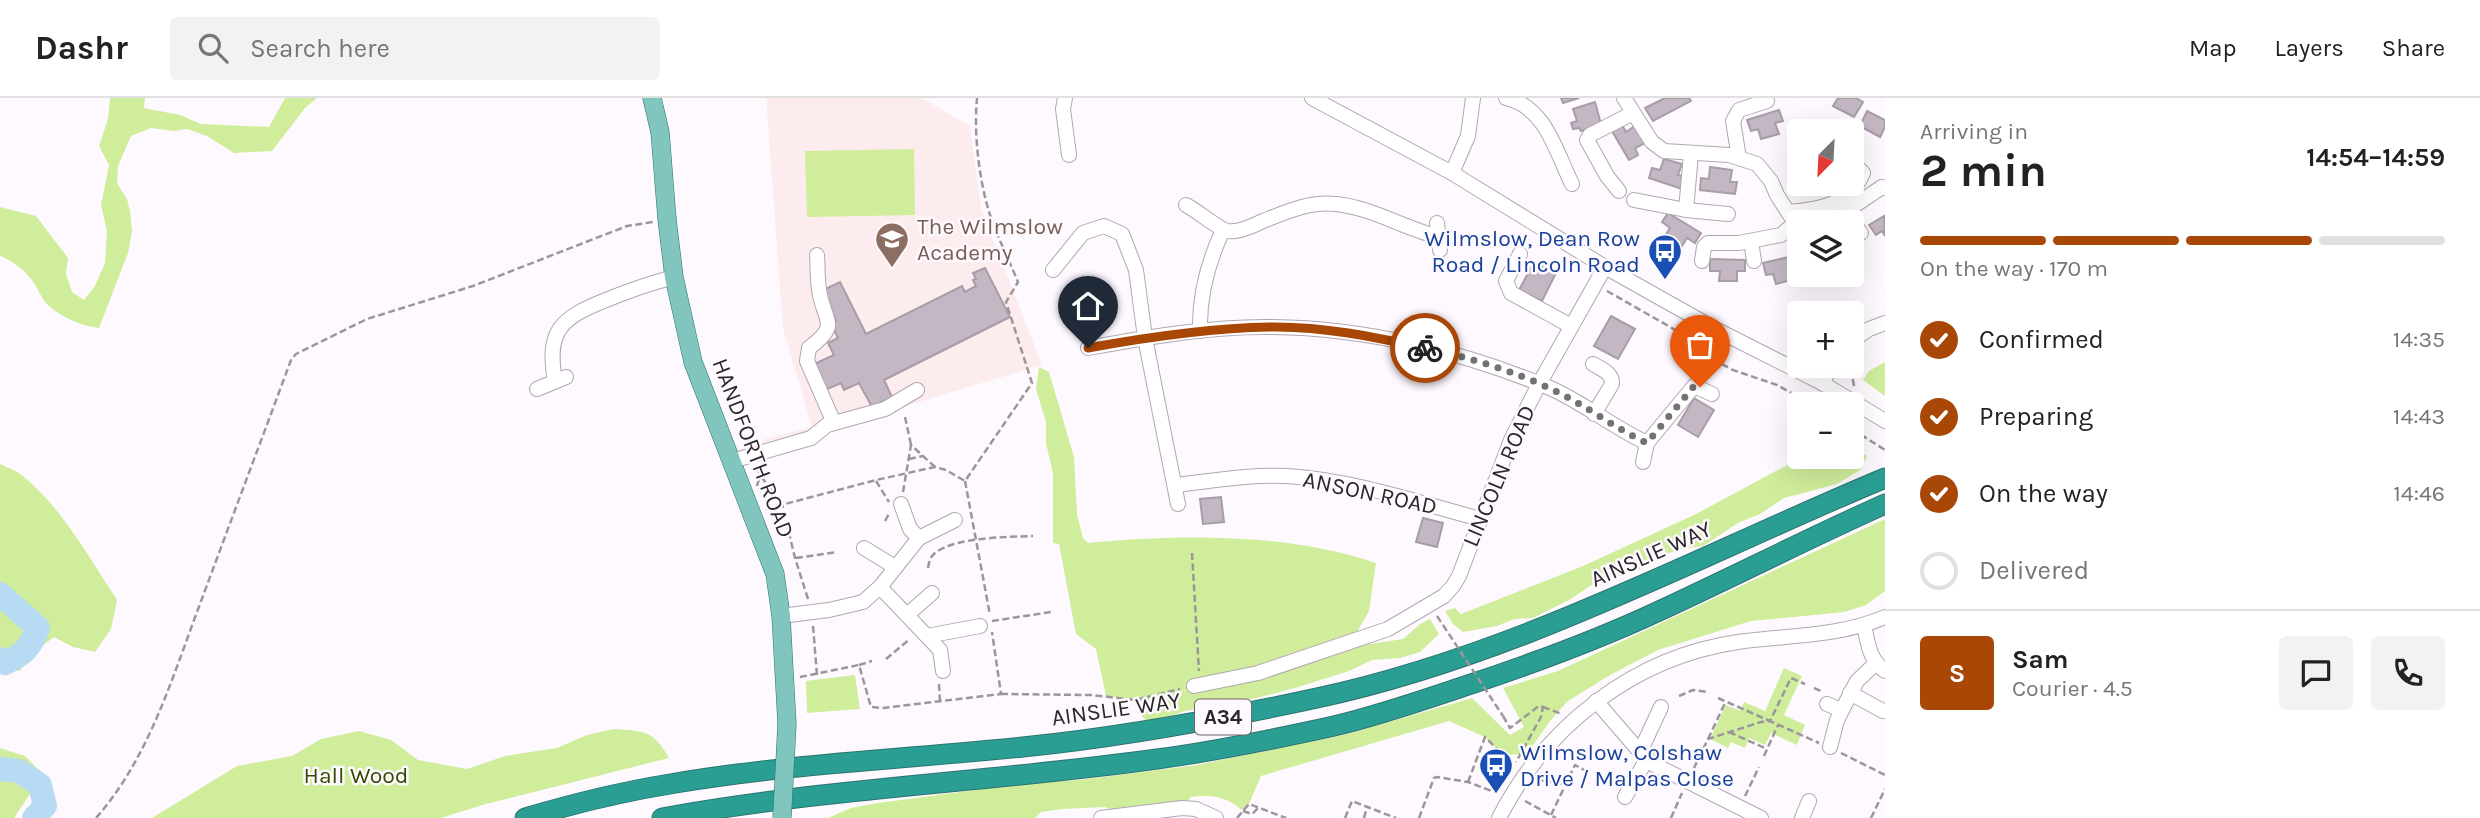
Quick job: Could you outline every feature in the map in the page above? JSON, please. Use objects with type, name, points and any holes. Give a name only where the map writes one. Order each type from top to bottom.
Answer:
[{"type":"highway","name":"AINSLIE WAY","points":[[525,818],[669,784],[757,771],[1025,747],[1140,731],[1321,697],[1404,675],[1535,631],[1644,586],[1779,523],[1885,478]]},
{"type":"highway","name":"A34","points":[[662,818],[826,793],[1158,759],[1338,725],[1407,706],[1550,657],[1658,612],[1804,540],[1885,504]]},
{"type":"main road","name":"HANDFORTH ROAD","points":[[652,98],[660,132],[674,276],[693,362],[775,574],[781,616],[787,724],[782,818]]},
{"type":"street","points":[[1066,98],[1063,109],[1069,155]]},
{"type":"street","points":[[1312,98],[1452,173],[1605,267],[1719,331],[1822,383],[1885,421]]},
{"type":"street","points":[[1452,173],[1468,135],[1473,98]]},
{"type":"street","points":[[1506,98],[1525,105],[1544,124],[1573,184]]},
{"type":"street","points":[[1624,98],[1657,147],[1664,152],[1729,155],[1757,164],[1765,171],[1787,211]]},
{"type":"street","points":[[1740,158],[1733,121],[1739,110],[1767,101]]},
{"type":"street","points":[[1619,191],[1607,176],[1587,140],[1590,135],[1633,113]]},
{"type":"street","points":[[1686,210],[1691,155]]},
{"type":"street","points":[[1848,210],[1882,187],[1885,188]]},
{"type":"street","points":[[1822,210],[1846,196]]},
{"type":"street","points":[[1634,200],[1686,210],[1728,214]]},
{"type":"street","points":[[1186,205],[1223,230],[1237,230],[1302,207],[1335,204],[1381,214],[1438,237]]},
{"type":"street","points":[[1053,270],[1083,233],[1104,226],[1122,234],[1136,270],[1145,338],[1178,504]]},
{"type":"street","points":[[1200,331],[1200,307],[1208,271],[1223,230]]},
{"type":"street","points":[[1702,261],[1704,247],[1708,243],[1751,241],[1781,235],[1787,230]]},
{"type":"street","points":[[1751,241],[1754,261]]},
{"type":"street","points":[[1520,254],[1506,281],[1511,293],[1571,326]]},
{"type":"street","points":[[817,255],[820,295],[827,314],[828,327],[825,336],[810,348],[807,361],[834,423]]},
{"type":"street","name":"LINCOLN ROAD","points":[[1197,685],[1258,673],[1388,629],[1444,596],[1458,576],[1511,439],[1538,384],[1605,267]]},
{"type":"street","points":[[537,389],[561,379],[551,357],[554,339],[564,322],[578,311],[634,288],[674,276]]},
{"type":"street","points":[[1864,333],[1885,323]]},
{"type":"street","points":[[1088,348],[1200,331],[1272,327],[1348,334],[1444,352],[1538,384],[1566,396],[1621,431],[1647,443]]},
{"type":"street","points":[[1593,363],[1613,378],[1594,414]]},
{"type":"street","points":[[1822,383],[1825,378]]},
{"type":"street","points":[[1643,462],[1647,443],[1694,386],[1712,394]]},
{"type":"street","points":[[732,461],[811,438],[827,425],[885,409],[917,390]]},
{"type":"street","name":"ANSON ROAD","points":[[1175,485],[1240,477],[1287,476],[1346,484],[1480,519]]},
{"type":"street","points":[[897,506],[910,529],[919,538]]},
{"type":"street","points":[[781,616],[812,613],[863,602],[880,587],[919,538],[955,520]]},
{"type":"street","points":[[864,548],[895,567]]},
{"type":"street","points":[[880,587],[940,650],[943,671]]},
{"type":"street","points":[[906,615],[932,593]]},
{"type":"street","points":[[1499,818],[1512,794],[1518,773],[1596,701],[1647,670],[1710,648],[1737,642],[1827,633],[1864,625],[1885,617]]},
{"type":"street","points":[[924,633],[985,624]]},
{"type":"street","points":[[1832,743],[1837,720],[1850,694],[1863,674],[1880,668],[1864,625]]},
{"type":"street","points":[[1850,694],[1883,711]]},
{"type":"street","points":[[1596,701],[1643,756],[1761,818]]},
{"type":"street","points":[[1827,704],[1842,710]]},
{"type":"street","points":[[1625,797],[1661,707]]},
{"type":"street","points":[[1802,818],[1810,801]]},
{"type":"street","points":[[1101,818],[1182,808],[1196,809],[1216,818]]},
{"type":"path","points":[[752,513],[906,472],[935,467],[965,481],[1032,383],[1006,302],[1018,282],[986,200],[975,114],[977,98]]},
{"type":"path","points":[[96,818],[116,796],[128,776],[161,707],[291,360],[296,354],[367,319],[473,286],[627,226],[667,219]]},
{"type":"path","points":[[1595,285],[1672,328],[1718,362],[1790,392]]},
{"type":"path","points":[[1851,378],[1855,388]]},
{"type":"path","points":[[897,506],[911,445],[905,417]]},
{"type":"path","points":[[1864,436],[1885,450]]},
{"type":"path","points":[[911,445],[935,467]]},
{"type":"path","points":[[908,459],[923,456]]},
{"type":"path","points":[[876,480],[897,506]]},
{"type":"path","points":[[782,504],[812,613],[817,675]]},
{"type":"path","points":[[928,568],[933,554],[977,539],[1033,536]]},
{"type":"path","points":[[795,558],[837,552]]},
{"type":"path","points":[[1001,694],[1093,695],[1135,700],[1197,685],[1192,553]]},
{"type":"path","points":[[985,624],[1051,612]]},
{"type":"path","points":[[1443,625],[1510,728],[1539,706],[1575,718]]},
{"type":"path","points":[[886,659],[924,633]]},
{"type":"path","points":[[859,665],[872,662]]},
{"type":"path","points":[[1708,739],[1770,721],[1791,678],[1805,684]]},
{"type":"path","points":[[1679,696],[1693,690],[1707,692]]},
{"type":"path","points":[[1718,698],[1778,725],[1832,743],[1885,775]]},
{"type":"path","points":[[1671,818],[1726,701]]},
{"type":"path","points":[[1518,773],[1543,707]]},
{"type":"path","points":[[1764,756],[1778,725]]},
{"type":"path","points":[[1729,732],[1767,749]]},
{"type":"path","points":[[1468,782],[1485,737],[1518,773],[1542,782],[1566,784]]},
{"type":"path","points":[[1551,815],[1575,765],[1586,771]]},
{"type":"path","points":[[1740,806],[1759,767]]},
{"type":"path","points":[[1419,818],[1434,778],[1468,782],[1495,792]]},
{"type":"path","points":[[1606,780],[1614,784]]},
{"type":"path","points":[[1871,818],[1885,789]]},
{"type":"path","points":[[1512,794],[1556,818]]},
{"type":"path","points":[[1345,818],[1352,801],[1396,818]]},
{"type":"path","points":[[1237,818],[1249,804],[1286,818]]},
{"type":"path","points":[[1364,818],[1367,807]]},
{"type":"path","points":[[1243,811],[1252,814],[1258,808]]},
{"type":"shaded area","name":"The Wilmslow Academy","points":[[766,98],[922,98],[970,126],[981,208],[1042,365],[835,427],[766,456],[762,440],[812,427],[783,329]]},
{"type":"green space","points":[[110,98],[145,98],[144,108],[180,115],[201,124],[269,127],[285,98],[317,98],[305,108],[272,151],[234,153],[207,136],[187,129],[174,131],[151,128],[131,136],[118,166],[117,183],[127,199],[132,231],[128,253],[99,328],[77,323],[56,312],[45,302],[28,275],[0,256],[0,207],[36,216],[68,258],[66,274],[72,292],[84,300],[95,286],[105,263],[107,231],[101,205],[109,165],[99,146],[108,119]]},
{"type":"green space","points":[[914,149],[915,215],[807,217],[805,151]]},
{"type":"green space","points":[[1885,362],[1885,396],[1863,380],[1869,371]]},
{"type":"green space","points":[[1039,367],[1049,372],[1074,457],[1077,514],[1083,538],[1088,543],[1159,538],[1233,538],[1307,546],[1342,553],[1376,563],[1369,611],[1357,632],[1357,646],[1403,639],[1430,619],[1439,634],[1420,652],[1400,658],[1372,660],[1349,671],[1295,688],[1185,711],[1154,722],[1147,721],[1139,714],[1135,700],[1106,696],[1096,649],[1076,634],[1059,544],[1053,543],[1053,474],[1046,443],[1046,422],[1036,389]]},
{"type":"green space","points":[[0,464],[22,475],[51,504],[75,535],[117,600],[111,629],[95,652],[73,647],[54,637],[28,656],[20,671],[0,671]]},
{"type":"green space","points":[[1787,465],[1787,469],[1860,469],[1837,484],[1784,498],[1703,546],[1659,556],[1640,569],[1590,586],[1533,618],[1514,619],[1497,626],[1463,632],[1453,624],[1445,611],[1455,608],[1461,614],[1583,566],[1696,514]]},
{"type":"green space","points":[[1885,519],[1885,591],[1866,605],[1844,612],[1751,621],[1658,650],[1568,701],[1527,754],[1503,755],[1485,737],[1449,721],[1261,776],[1249,804],[1243,811],[1225,800],[1205,796],[1191,797],[1182,808],[1123,815],[1105,807],[1041,812],[1035,818],[828,818],[851,808],[878,803],[1027,783],[1080,780],[1197,765],[1348,734],[1472,698],[1510,735],[1524,727],[1503,688],[1558,671]]},
{"type":"green space","points":[[1784,668],[1802,676],[1784,715],[1805,725],[1797,745],[1771,733],[1765,745],[1749,738],[1745,748],[1731,742],[1728,748],[1710,739],[1726,705],[1740,711],[1744,702],[1765,711]]},
{"type":"green space","points":[[855,675],[860,709],[807,713],[806,681]]},
{"type":"green space","name":"Hall Wood","points":[[614,729],[647,734],[658,742],[669,758],[482,805],[441,818],[152,818],[237,766],[292,756],[321,739],[359,731],[391,740],[418,760],[467,769],[505,756],[557,748],[587,735]]},
{"type":"green space","points":[[0,748],[25,756],[43,774],[14,818],[0,818]]},
{"type":"building","points":[[1561,98],[1579,98],[1563,103]]},
{"type":"building","points":[[1665,98],[1689,98],[1691,101],[1653,121],[1645,108]]},
{"type":"building","points":[[1838,98],[1856,98],[1863,102],[1854,117],[1833,106]]},
{"type":"building","points":[[1595,102],[1601,124],[1581,131],[1579,128],[1573,129],[1571,123],[1577,121],[1573,109]]},
{"type":"building","points":[[1779,110],[1783,121],[1775,123],[1779,134],[1761,139],[1758,129],[1751,131],[1747,120]]},
{"type":"building","points":[[1867,111],[1885,120],[1880,137],[1864,128],[1863,119]]},
{"type":"building","points":[[1622,125],[1626,132],[1635,126],[1645,143],[1635,148],[1638,155],[1629,160],[1612,131]]},
{"type":"building","points":[[1664,159],[1682,164],[1678,175],[1685,177],[1682,189],[1649,178],[1652,168],[1660,170]]},
{"type":"building","points":[[1710,167],[1732,170],[1730,182],[1737,182],[1735,194],[1700,190],[1701,178],[1709,179]]},
{"type":"building","points":[[1668,213],[1701,233],[1695,243],[1687,238],[1682,246],[1665,236],[1670,228],[1662,222]]},
{"type":"building","points":[[1884,216],[1885,236],[1882,231],[1876,235],[1869,225]]},
{"type":"building","points":[[1787,257],[1787,281],[1776,284],[1773,274],[1766,275],[1763,263]]},
{"type":"building","points":[[1710,259],[1745,260],[1745,271],[1737,271],[1737,281],[1719,281],[1720,271],[1710,271]]},
{"type":"building","points":[[1534,262],[1556,273],[1542,301],[1519,290]]},
{"type":"building","points":[[985,268],[1010,317],[884,380],[892,397],[872,407],[859,383],[844,390],[841,383],[825,390],[812,365],[834,355],[828,343],[838,338],[831,323],[836,321],[821,291],[840,282],[866,334],[962,286],[965,292],[976,286],[973,273]]},
{"type":"building","points":[[1611,316],[1635,329],[1618,359],[1594,346]]},
{"type":"building","points":[[1694,398],[1714,410],[1698,437],[1678,425]]},
{"type":"building","points":[[1221,497],[1224,522],[1203,524],[1200,499]]},
{"type":"building","points":[[1423,518],[1443,523],[1437,547],[1416,542]]},
{"type":"waterway","points":[[0,594],[38,628],[22,653],[5,663],[0,659]]},
{"type":"waterway","points":[[0,769],[19,771],[40,785],[45,806],[34,818]]},
{"type":"way so far","points":[[1425,348],[1491,367],[1553,390],[1621,431],[1647,443],[1694,386],[1700,387]]},
{"type":"place","name":"The Wilmslow Academy","points":[[892,269]]},
{"type":"place","name":"Wilmslow, Dean Row Road / Lincoln Road","points":[[1665,281]]},
{"type":"place","name":"Wilmslow, Colshaw Drive / Malpas Close","points":[[1496,795]]},
{"type":"route","points":[[1088,348],[1173,334],[1272,327],[1335,331],[1425,348]]}]
